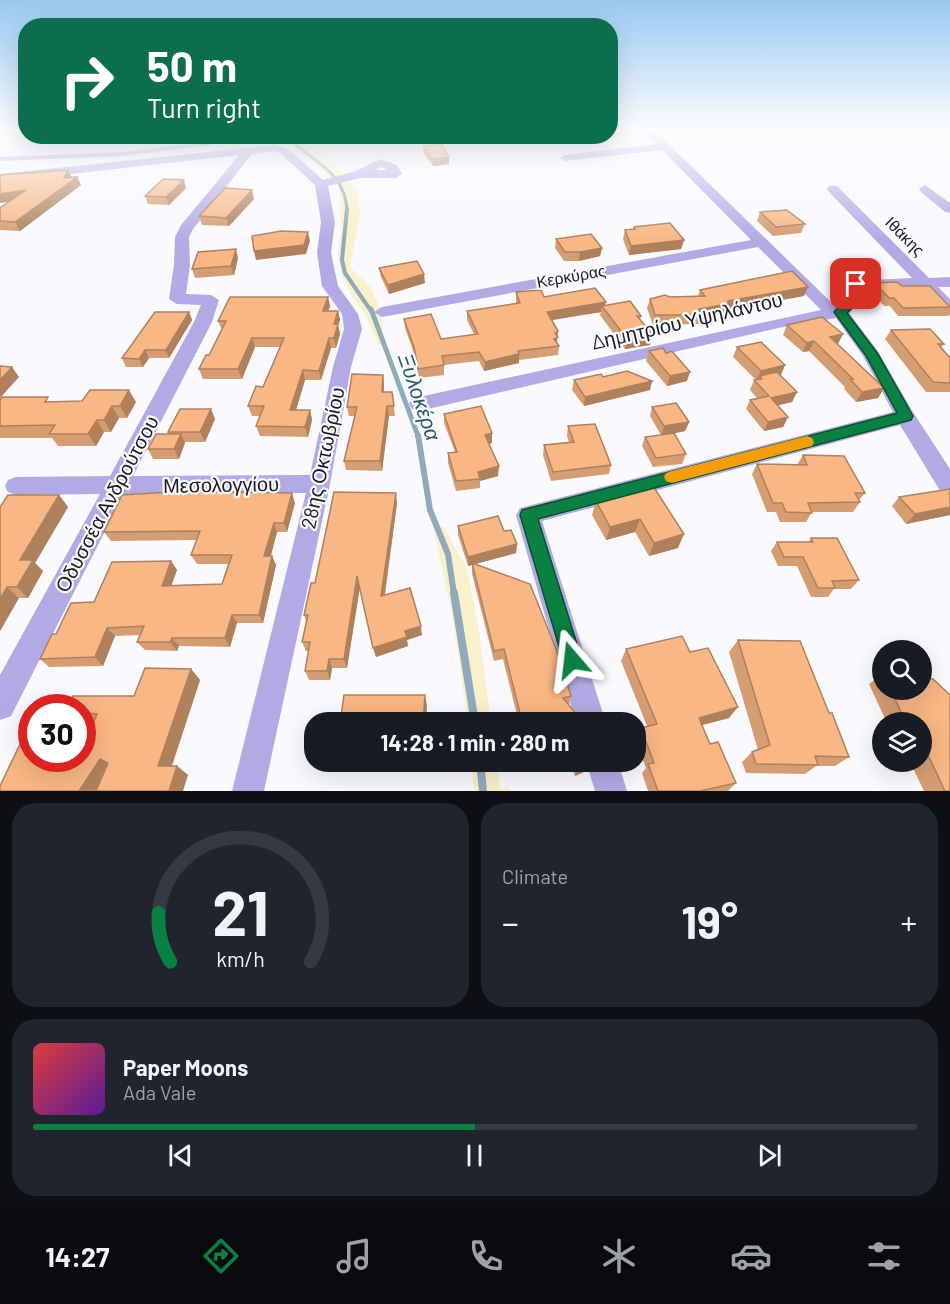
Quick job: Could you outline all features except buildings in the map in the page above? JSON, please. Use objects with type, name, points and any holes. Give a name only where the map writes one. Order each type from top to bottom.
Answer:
[{"type":"street","points":[[0,178],[99,167]]},
{"type":"street","name":"Οδυσσέα Ανδρούτσου","points":[[0,705],[190,350],[211,300],[177,299],[182,265],[182,237],[186,228],[235,167]]},
{"type":"street","points":[[311,167],[333,180],[360,174]]},
{"type":"street","points":[[685,167],[836,312],[872,354],[906,416],[950,488]]},
{"type":"street","name":"28ης Οκτωβρίου","points":[[248,791],[319,484],[342,367],[353,329],[350,314],[330,286],[324,253],[333,180]]},
{"type":"street","name":"Ιθάκης","points":[[833,189],[950,308]]},
{"type":"street","points":[[925,189],[950,209]]},
{"type":"street","name":"Κερκύρας","points":[[382,312],[761,242]]},
{"type":"street","points":[[836,312],[846,308],[856,284],[950,282]]},
{"type":"street","name":"Δημητρίου Υψηλάντου","points":[[419,404],[836,312]]},
{"type":"street","points":[[588,712],[528,515],[906,416]]},
{"type":"street","name":"Μεσολογγίου","points":[[16,486],[319,484]]},
{"type":"street","points":[[605,772],[611,791]]},
{"type":"sand","points":[[318,167],[337,167],[357,189],[360,212],[350,266],[374,293],[385,344],[378,344],[366,316],[351,295],[341,273],[338,254],[341,233],[340,192],[336,182]]},
{"type":"sand","points":[[432,522],[444,527],[467,569],[479,631],[490,712],[466,712],[453,619]]},
{"type":"sand","points":[[472,772],[497,772],[500,789],[509,786],[511,791],[474,791]]},
{"type":"waterway","name":"Ξυλοκέρα","points":[[325,167],[342,188],[347,210]]},
{"type":"waterway","name":"Ξυλοκέρα","points":[[347,210],[342,260],[345,273],[371,311]]},
{"type":"waterway","name":"Ξυλοκέρα","points":[[371,309],[418,436]]},
{"type":"waterway","name":"Ξυλοκέρα","points":[[418,435],[430,510],[448,554],[454,594]]},
{"type":"waterway","name":"Ξυλοκέρα","points":[[454,593],[473,712]]},
{"type":"waterway","name":"Ξυλοκέρα","points":[[481,772],[483,791]]},
{"type":"slow traffic","points":[[672,477],[807,442]]},
{"type":"route","points":[[572,660],[528,515],[906,416],[872,354],[840,312],[846,308],[856,284]]}]
